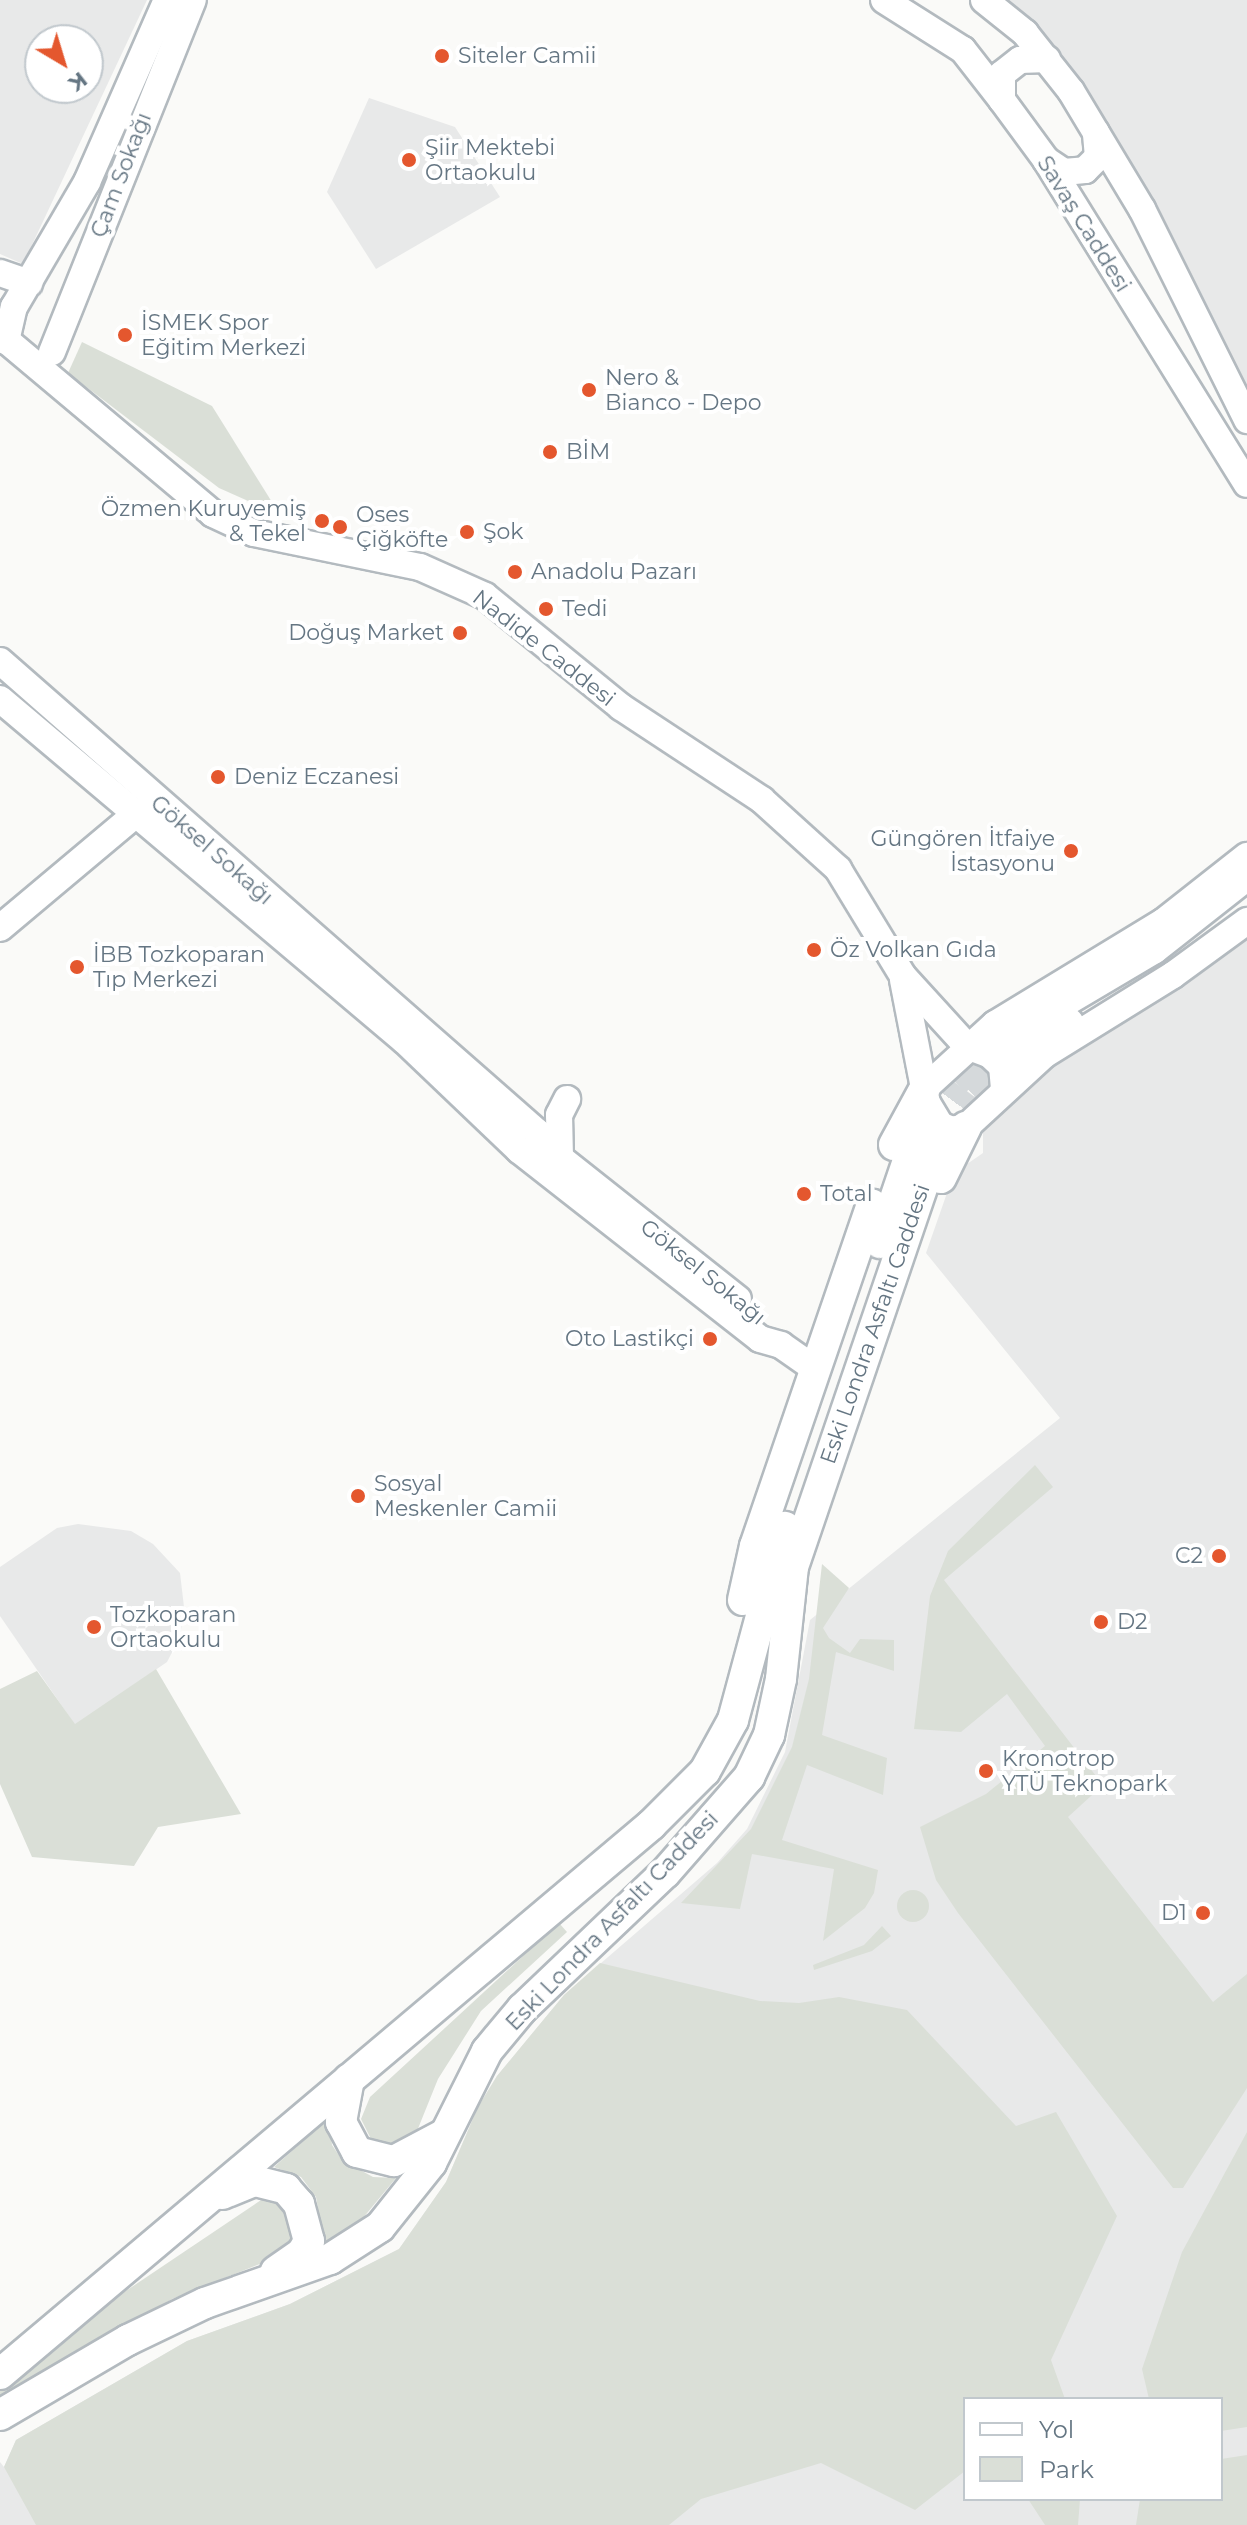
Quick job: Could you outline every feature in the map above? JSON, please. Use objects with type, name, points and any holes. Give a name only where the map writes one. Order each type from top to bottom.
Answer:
[{"type":"main road","points":[[1247,875],[1153,949],[1008,1048],[1156,965],[1247,897]]},
{"type":"main road","points":[[746,1670],[742,1605],[755,1546],[814,1368],[897,1137],[925,1088]]},
{"type":"main road","points":[[781,1679],[816,1535],[937,1187],[966,1127]]},
{"type":"main road","name":"Eski Londra Asfaltı Caddesi","points":[[0,2374],[651,1825],[705,1771],[733,1720],[772,1564],[927,1138],[793,1567],[781,1679],[769,1735],[749,1777],[665,1873],[522,2009],[487,2051],[446,2134],[404,2204],[370,2235],[330,2259],[250,2286],[128,2340],[0,2415]]},
{"type":"main road","points":[[349,2079],[341,2122],[357,2152],[394,2161],[446,2134]]},
{"type":"main road","points":[[197,2207],[255,2181],[286,2189],[299,2204],[309,2227],[302,2253],[250,2286]]},
{"type":"street","name":"Çam Sokağı","points":[[3,338],[14,307],[87,182],[167,0]]},
{"type":"street","name":"Çam Sokağı","points":[[42,357],[193,0]]},
{"type":"street","name":"Savaş Caddesi","points":[[884,0],[963,50],[1002,100],[1046,160],[1247,484]]},
{"type":"street","points":[[984,0],[1047,59],[1096,132],[1197,312],[1247,420]]},
{"type":"street","points":[[1002,100],[1002,74],[1020,60],[1047,59]]},
{"type":"street","points":[[1046,160],[1064,172],[1085,170],[1098,157],[1096,132]]},
{"type":"street","points":[[0,273],[29,283]]},
{"type":"street","name":"Nadide Caddesi","points":[[3,338],[42,357],[76,400],[213,514],[254,533],[420,567],[485,596],[621,707],[762,800],[813,844],[838,869],[903,976]]},
{"type":"street","name":"Göksel Sokağı","points":[[0,661],[537,1132],[560,1158],[770,1325],[781,1345]]},
{"type":"street","name":"Göksel Sokağı","points":[[0,699],[405,1041],[519,1150],[760,1339],[781,1345]]},
{"type":"street","points":[[0,928],[136,814]]},
{"type":"street","points":[[925,1088],[967,1046],[995,1024],[1163,922],[1247,856]]},
{"type":"street","points":[[903,976],[925,1088],[940,1125],[952,1130],[966,1127],[1004,1087],[1044,1055],[1173,975],[1247,921]]},
{"type":"street","points":[[903,976],[967,1046],[1002,1066],[1004,1087]]},
{"type":"street","points":[[560,1158],[557,1135],[567,1099]]},
{"type":"street","points":[[781,1345],[814,1368]]},
{"type":"shaded area","points":[[0,0],[147,0],[104,92],[104,24],[24,24],[24,104],[98,104],[23,264],[0,254]]},
{"type":"shaded area","points":[[1009,0],[1247,0],[1247,394],[1073,74]]},
{"type":"shaded area","name":"Şiir Mektebi Ortaokulu","points":[[369,98],[455,127],[500,197],[376,269],[327,192]]},
{"type":"shaded area","points":[[1247,932],[1247,2525],[0,2525],[0,2462],[4,2467],[16,2440],[187,2341],[290,2304],[399,2249],[446,2182],[478,2107],[497,2076],[564,1995],[717,1863],[747,1829],[785,1752],[810,1620],[1060,1418],[926,1253],[954,1173],[983,1153],[983,1119],[1028,1078]]},
{"type":"shaded area","name":"Tozkoparan Ortaokulu","points":[[78,1524],[131,1531],[153,1544],[180,1573],[184,1607],[180,1637],[167,1662],[75,1725],[0,1616],[0,1567],[57,1528]]},
{"type":"green space","points":[[82,342],[212,406],[280,515],[219,488],[68,373]]},
{"type":"green space","points":[[1035,1465],[1053,1487],[944,1580],[1103,1785],[1068,1817],[1213,2002],[1247,1974],[1247,2088],[1183,2188],[1173,2188],[958,1913],[936,1880],[920,1827],[986,1794],[1045,1746],[1007,1694],[961,1732],[914,1729],[930,1596],[948,1551]]},
{"type":"green space","points":[[822,1564],[849,1588],[823,1628],[829,1638],[850,1653],[860,1639],[894,1640],[894,1671],[836,1652],[822,1735],[887,1758],[883,1795],[807,1765],[782,1840],[878,1870],[874,1893],[865,1908],[823,1941],[834,1869],[752,1854],[740,1909],[681,1903],[751,1829],[792,1747],[809,1679]]},
{"type":"green space","points":[[156,1669],[241,1814],[158,1827],[134,1866],[32,1857],[0,1784],[0,1689],[37,1671],[75,1724]]},
{"type":"green space","points":[[913,1890],[924,1895],[929,1906],[924,1917],[913,1922],[902,1917],[897,1906],[902,1895]]},
{"type":"green space","points":[[559,1923],[567,1932],[481,2011],[438,2079],[415,2136],[392,2146],[371,2139],[361,2119],[370,2097]]},
{"type":"green space","points":[[882,1926],[891,1936],[872,1951],[814,1970],[813,1965],[864,1945]]},
{"type":"green space","points":[[600,1963],[760,2001],[799,2003],[839,1997],[907,2010],[1016,2126],[1056,2112],[1117,2216],[1051,2360],[1064,2397],[963,2397],[963,2473],[915,2510],[821,2463],[701,2499],[669,2525],[36,2525],[4,2467],[16,2440],[187,2341],[290,2304],[399,2249],[446,2182],[478,2107],[497,2076],[564,1995]]},
{"type":"green space","points":[[329,2118],[332,2145],[342,2160],[373,2177],[396,2178],[358,2224],[317,2250],[322,2233],[316,2197],[301,2177],[274,2167]]},
{"type":"green space","points":[[1247,2132],[1247,2427],[1223,2431],[1223,2397],[1149,2397],[1142,2369],[1182,2252]]},
{"type":"green space","points":[[264,2198],[286,2203],[294,2242],[275,2258],[172,2299],[0,2404],[0,2389],[102,2307]]},
{"type":"green space","points":[[1247,2455],[1247,2525],[1136,2525],[1140,2501],[1223,2501],[1223,2459]]},
{"type":"green space","points":[[1029,2501],[1080,2501],[1078,2525],[1045,2525]]},
{"type":"tunnel","points":[[918,1131],[955,1082],[999,1040]]},
{"type":"tunnel","points":[[937,1145],[974,1096],[1016,1056]]},
{"type":"place","name":"Siteler Camii","points":[[442,56]]},
{"type":"place","name":"Şiir Mektebi Ortaokulu","points":[[409,160]]},
{"type":"place","name":"İSMEK Spor Eğitim Merkezi","points":[[125,335]]},
{"type":"place","name":"Nero & Bianco - Depo","points":[[589,390]]},
{"type":"place","name":"BİM","points":[[550,452]]},
{"type":"place","name":"Özmen Kuruyemiş & Tekel","points":[[322,521]]},
{"type":"place","name":"Oses Çiğköfte","points":[[340,527]]},
{"type":"place","name":"Şok","points":[[467,532]]},
{"type":"place","name":"Anadolu Pazarı","points":[[515,572]]},
{"type":"place","name":"Tedi","points":[[546,609]]},
{"type":"place","name":"Doğuş Market","points":[[460,633]]},
{"type":"place","name":"Deniz Eczanesi","points":[[218,777]]},
{"type":"place","name":"Güngören İtfaiye İstasyonu","points":[[1071,851]]},
{"type":"place","name":"Öz Volkan Gıda","points":[[814,950]]},
{"type":"place","name":"İBB Tozkoparan Tıp Merkezi","points":[[77,967]]},
{"type":"place","name":"Total","points":[[804,1194]]},
{"type":"place","name":"Oto Lastikçi","points":[[710,1339]]},
{"type":"place","name":"Sosyal Meskenler Camii","points":[[358,1496]]},
{"type":"place","name":"C2","points":[[1219,1556]]},
{"type":"place","name":"D2","points":[[1101,1622]]},
{"type":"place","name":"Tozkoparan Ortaokulu","points":[[94,1627]]},
{"type":"place","name":"Kronotrop YTÜ Teknopark","points":[[986,1771]]},
{"type":"place","name":"D1","points":[[1203,1913]]}]
